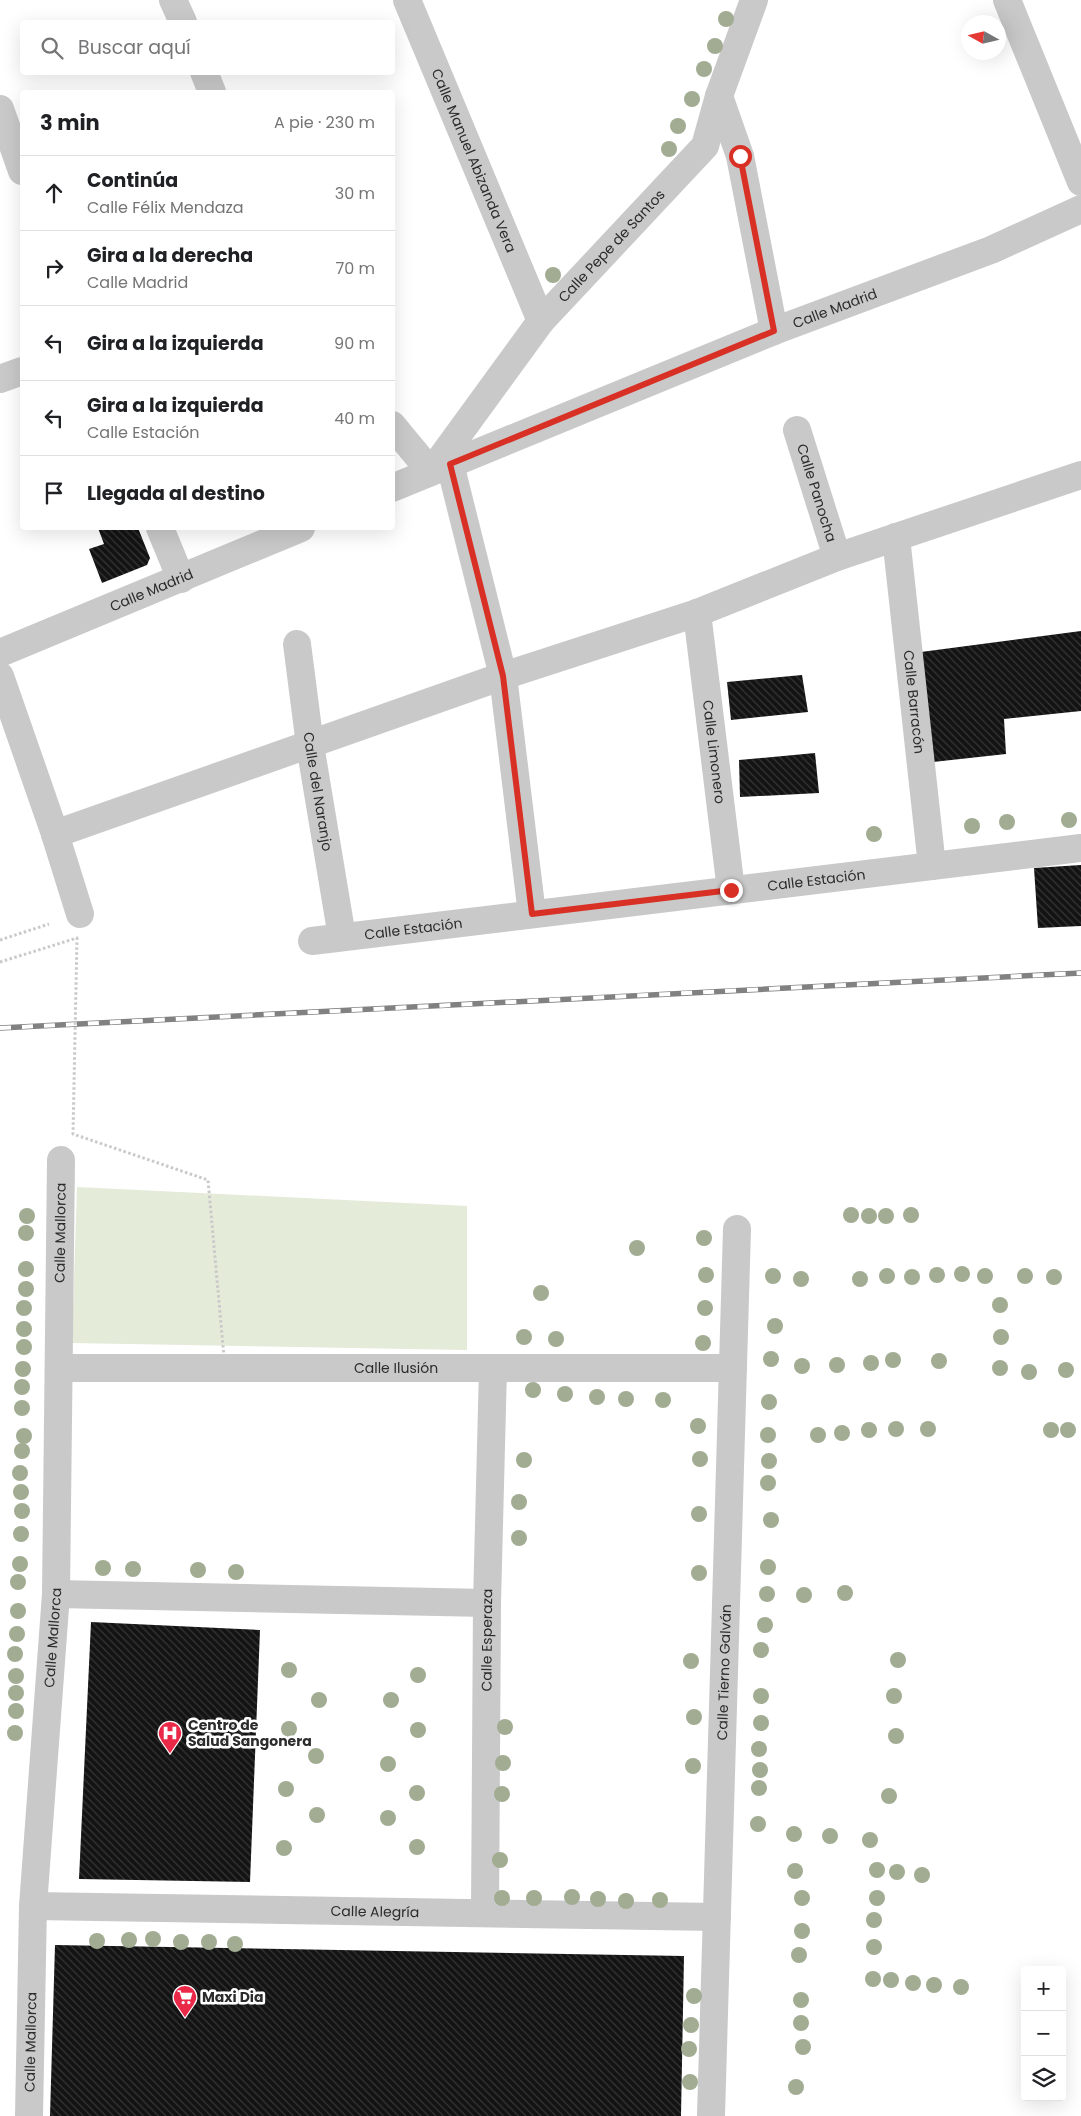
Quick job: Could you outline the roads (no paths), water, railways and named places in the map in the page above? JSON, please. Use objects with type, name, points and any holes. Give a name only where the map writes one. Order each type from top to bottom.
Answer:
[{"type":"street","points":[[173,0],[182,20]]},
{"type":"street","name":"Calle Manuel Abizanda Vera","points":[[407,0],[541,322]]},
{"type":"street","name":"Calle Pepe de Santos","points":[[441,468],[541,322],[705,146],[719,96],[754,0]]},
{"type":"street","points":[[1007,0],[1081,182]]},
{"type":"street","points":[[205,75],[211,90]]},
{"type":"street","points":[[719,96],[740,156],[774,331]]},
{"type":"street","points":[[0,109],[20,165]]},
{"type":"street","name":"Calle Madrid","points":[[395,487],[774,331],[991,250],[1081,209]]},
{"type":"street","points":[[0,379],[20,371]]},
{"type":"street","points":[[395,428],[441,468],[503,676],[532,914]]},
{"type":"street","name":"Calle Panocha","points":[[797,430],[838,557]]},
{"type":"street","points":[[55,834],[503,676],[697,613],[838,557],[1081,475]]},
{"type":"street","points":[[161,530],[181,579]]},
{"type":"street","name":"Calle Madrid","points":[[0,653],[296,530]]},
{"type":"street","name":"Calle Barracón","points":[[896,537],[932,866]]},
{"type":"street","name":"Calle Limonero","points":[[697,613],[731,890]]},
{"type":"street","name":"Calle del Naranjo","points":[[297,644],[310,745],[342,937]]},
{"type":"street","points":[[0,676],[55,834],[80,914]]},
{"type":"street","name":"Calle Estación","points":[[312,941],[1081,848]]},
{"type":"street","name":"Calle Mallorca","points":[[29,2116],[33,1906],[56,1594],[61,1160]]},
{"type":"street","name":"Calle Tierno Galván","points":[[711,2116],[737,1229]]},
{"type":"street","name":"Calle Ilusión","points":[[60,1368],[732,1368]]},
{"type":"street","name":"Calle Esperaza","points":[[484,1912],[487,1603],[493,1368]]},
{"type":"street","points":[[56,1594],[487,1603]]},
{"type":"street","name":"Calle Alegría","points":[[33,1906],[717,1917]]},
{"type":"railway","points":[[0,1028],[1081,973]]},
{"type":"place","name":"Centro de Salud Sangonera","points":[[170,1754]]},
{"type":"place","name":"Maxi Dia","points":[[185,2018]]}]
